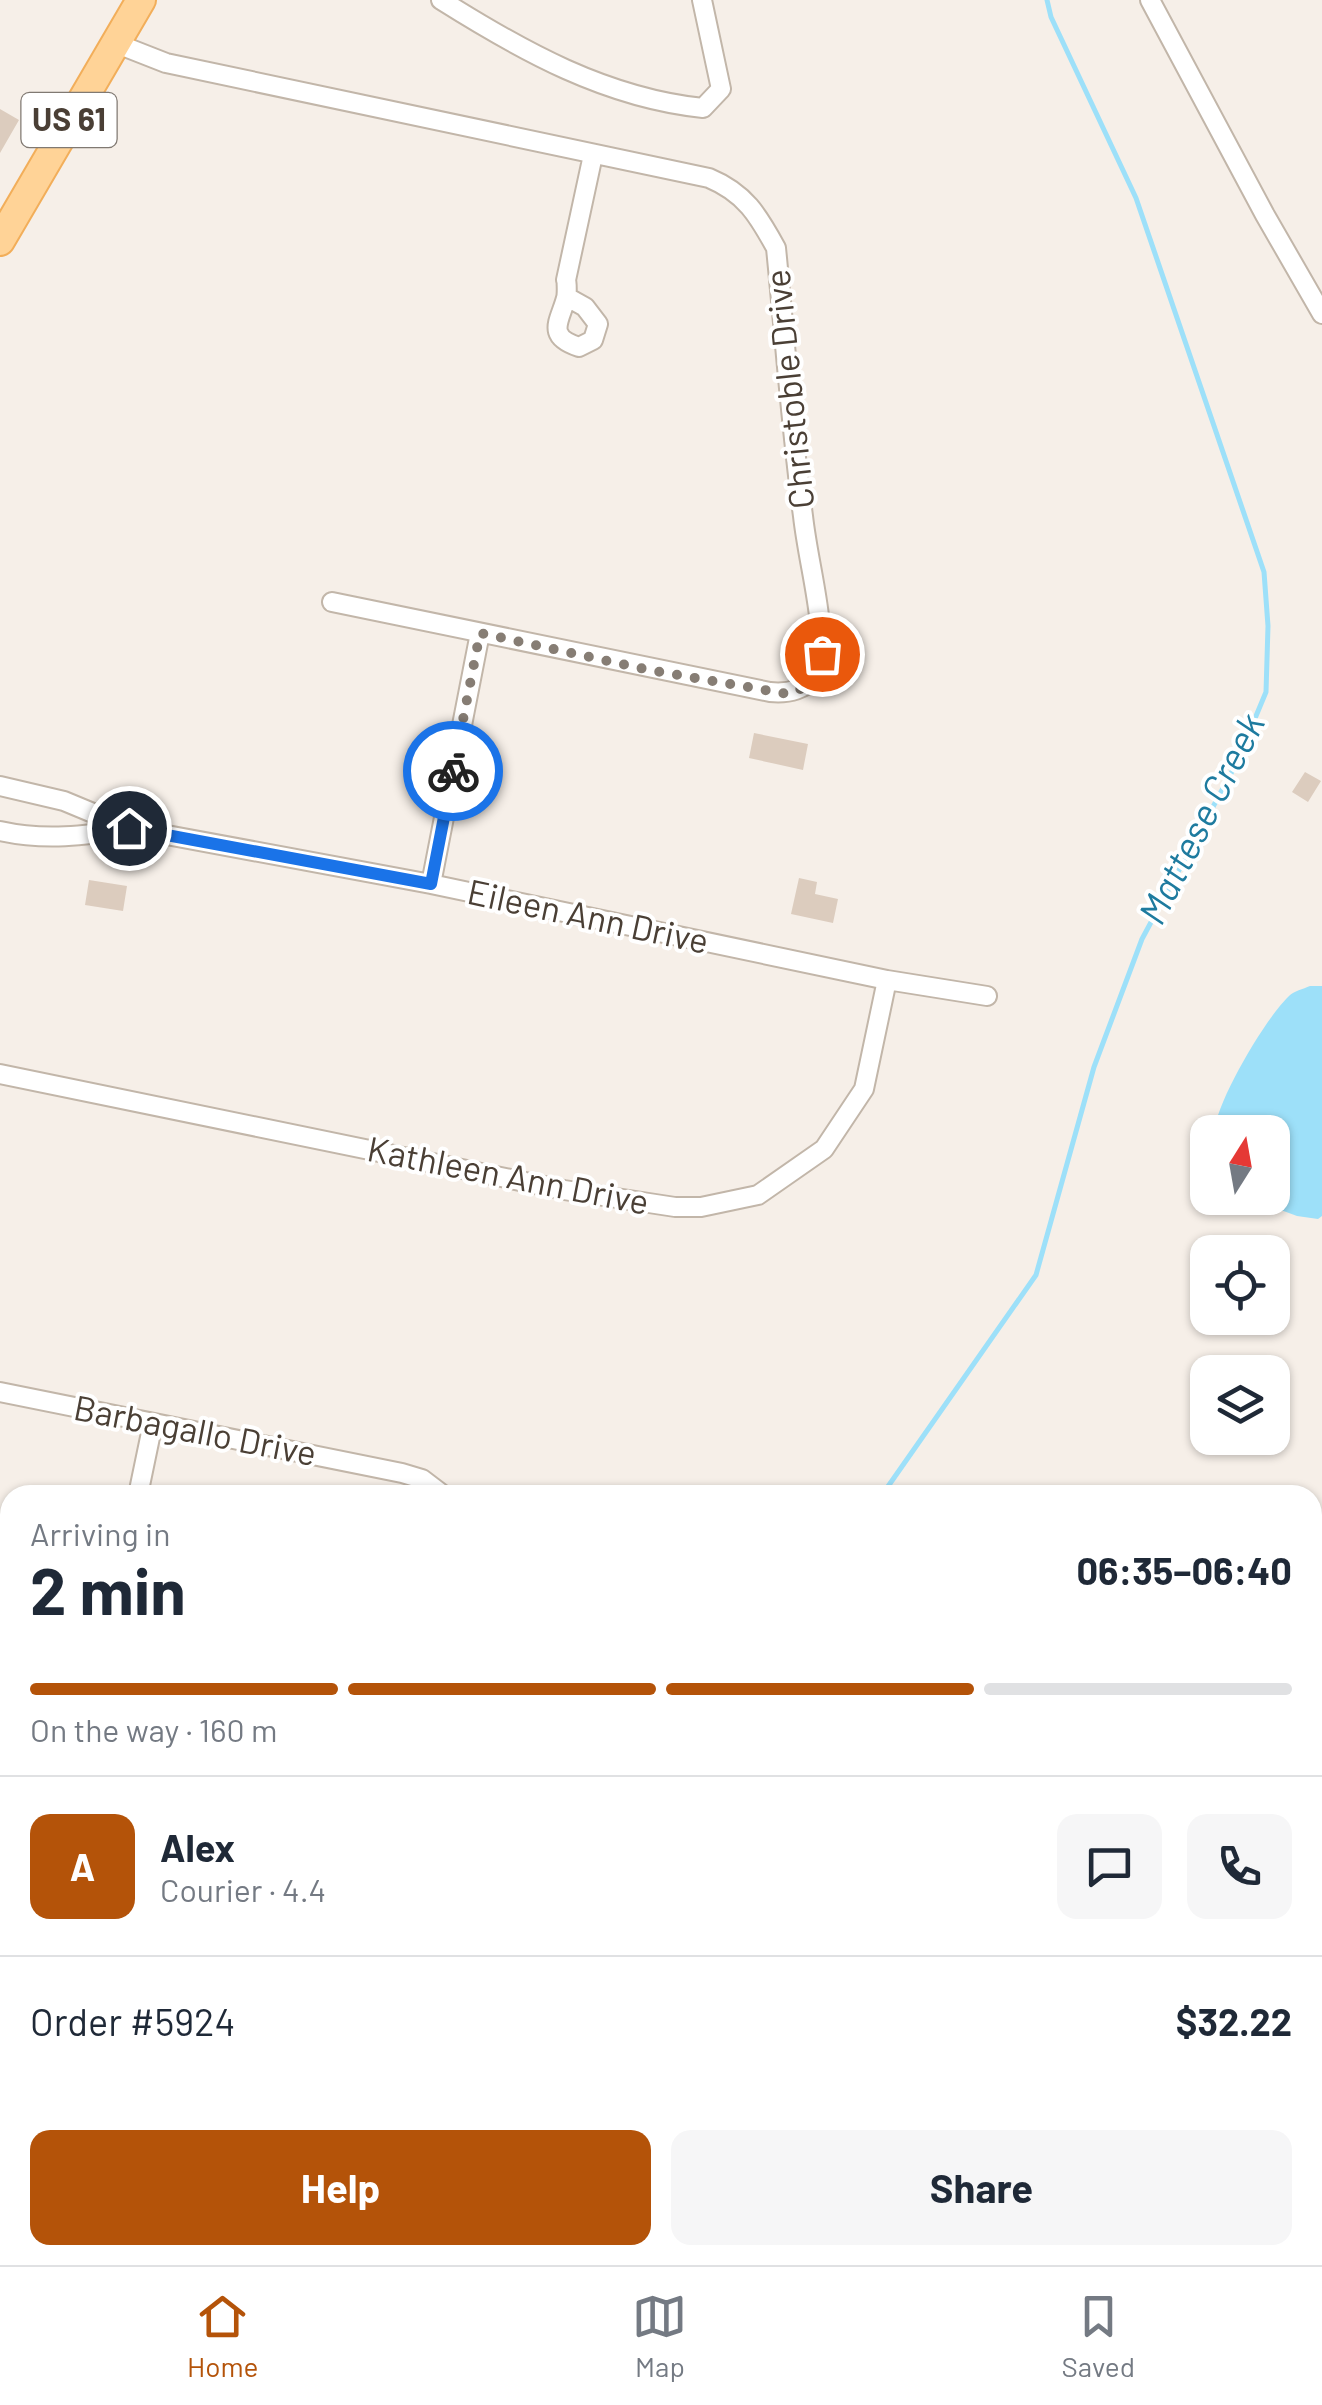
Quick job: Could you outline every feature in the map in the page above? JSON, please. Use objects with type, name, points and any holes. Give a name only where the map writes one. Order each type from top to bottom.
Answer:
[{"type":"main road","name":"US 61","points":[[0,241],[141,0]]},
{"type":"street","points":[[441,0],[518,48],[581,76],[672,104],[703,108],[721,89],[702,0]]},
{"type":"street","points":[[1150,0],[1322,314]]},
{"type":"street","name":"Christoble Drive","points":[[115,43],[166,63],[709,178],[724,184],[755,210],[776,248],[803,518],[820,616],[819,676],[788,694],[770,692],[332,602]]},
{"type":"street","points":[[567,297],[566,280],[594,154]]},
{"type":"street","points":[[431,884],[480,633]]},
{"type":"street","name":"Eileen Ann Drive","points":[[0,786],[64,801],[129,828],[431,884],[887,980],[987,996]]},
{"type":"street","name":"Eileen Ann Drive","points":[[0,831],[77,838],[129,828]]},
{"type":"street","name":"Kathleen Ann Drive","points":[[0,1074],[564,1190],[701,1208],[758,1195],[824,1150],[864,1089],[887,980]]},
{"type":"street","name":"Barbagallo Drive","points":[[0,1392],[402,1473],[430,1485]]},
{"type":"street","points":[[140,1485],[153,1423]]},
{"type":"water","points":[[1322,986],[1322,1216],[1318,1219],[1290,1213],[1290,1115],[1218,1115],[1244,1061],[1279,1007],[1296,991]]},
{"type":"building","points":[[0,109],[19,120],[0,153]]},
{"type":"building","points":[[754,733],[808,744],[803,770],[749,758]]},
{"type":"building","points":[[1305,772],[1321,781],[1308,802],[1292,792]]},
{"type":"building","points":[[799,878],[817,882],[815,894],[838,899],[833,923],[791,914]]},
{"type":"building","points":[[89,880],[127,886],[123,911],[85,905]]},
{"type":"waterway","name":"Mattese Creek","points":[[889,1485],[1036,1275],[1094,1067],[1142,939],[1236,764],[1266,692],[1268,626],[1264,572],[1136,198],[1051,17],[1047,0]]},
{"type":"way so far","points":[[453,771],[480,633],[649,670],[788,694],[819,676],[822,654]]},
{"type":"route","points":[[129,828],[431,884],[453,771]]}]
